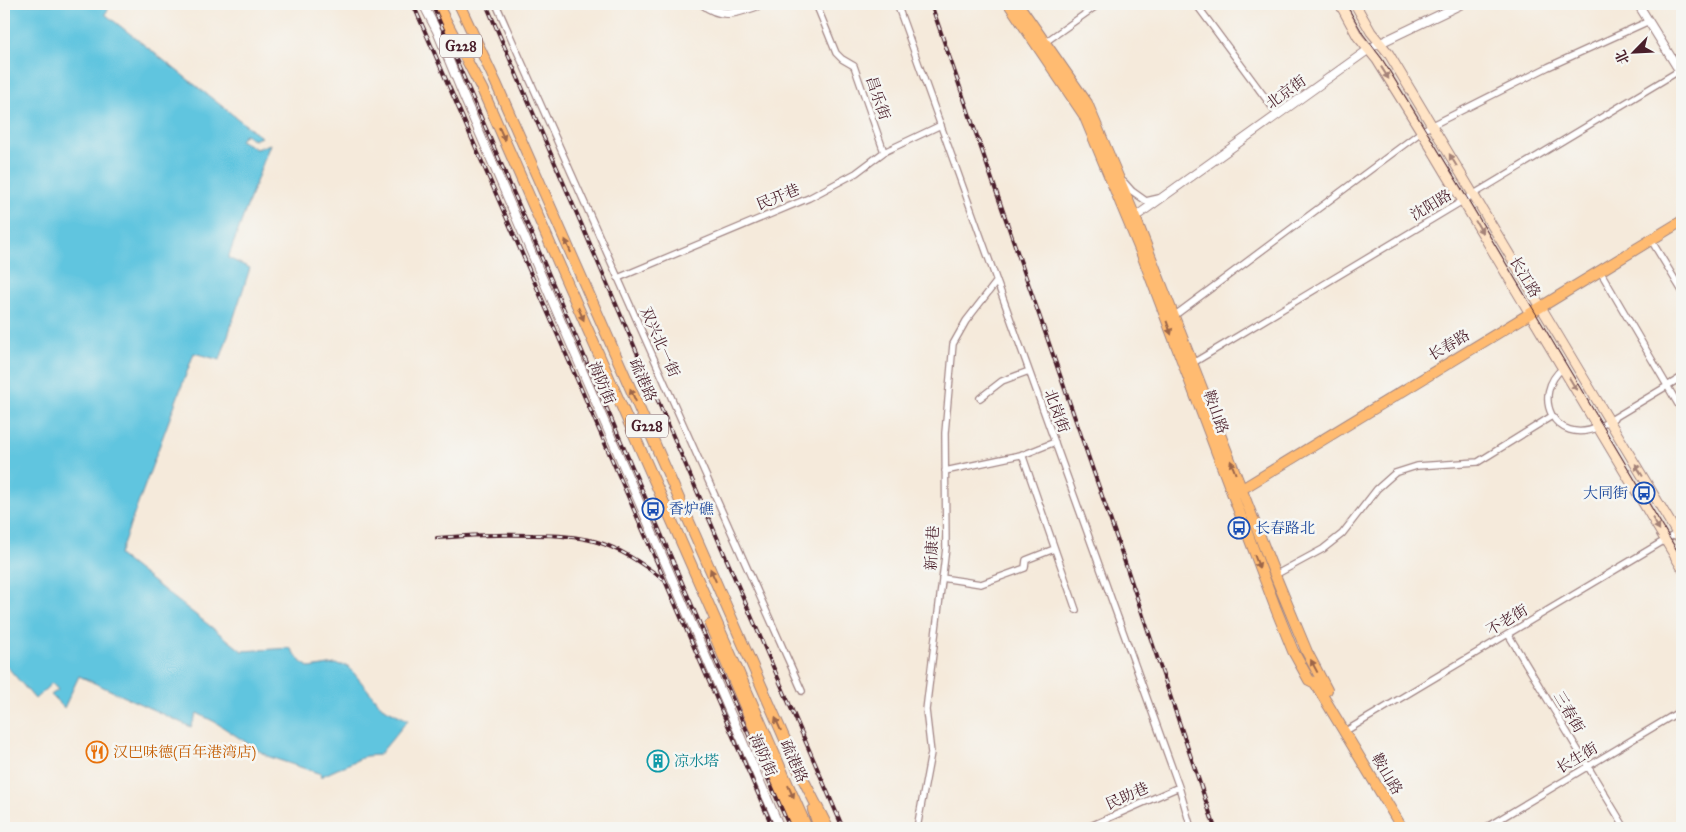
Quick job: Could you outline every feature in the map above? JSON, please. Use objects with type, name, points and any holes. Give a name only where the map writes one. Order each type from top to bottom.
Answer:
[{"type":"main road","name":"疏港路","points":[[437,4],[482,89],[807,828]]},
{"type":"main road","name":"疏港路","points":[[459,4],[496,83],[798,769]]},
{"type":"main road","name":"鞍山路","points":[[1008,4],[1087,103],[1135,217],[1307,652],[1347,730],[1402,828]]},
{"type":"main road","name":"鞍山路","points":[[1018,4],[1084,115],[1141,252],[1232,496],[1293,651],[1310,680],[1347,730],[1410,828]]},
{"type":"main road","name":"长江路","points":[[1340,4],[1358,37],[1377,60],[1421,131],[1682,568]]},
{"type":"main road","name":"长江路","points":[[1355,4],[1364,20],[1389,54],[1609,421],[1680,532],[1682,542]]},
{"type":"main road","name":"长春路","points":[[1232,496],[1682,221]]},
{"type":"main road","name":"疏港路","points":[[645,459],[664,516],[796,828]]},
{"type":"main road","name":"G228","points":[[798,769],[819,828]]},
{"type":"main road","points":[[798,769],[828,828]]},
{"type":"street","name":"海防街","points":[[423,4],[437,31],[574,354],[780,828]]},
{"type":"street","name":"双兴北一街","points":[[496,4],[802,691]]},
{"type":"street","points":[[703,4],[718,13],[726,14],[762,4]]},
{"type":"street","name":"昌乐街","points":[[816,4],[836,53],[854,66],[884,152]]},
{"type":"street","name":"北岗街","points":[[897,4],[1179,787],[1191,828]]},
{"type":"street","points":[[1042,45],[1098,4]]},
{"type":"street","points":[[1196,4],[1278,114]]},
{"type":"street","name":"北京街","points":[[1135,217],[1368,50],[1462,4]]},
{"type":"street","points":[[1638,4],[1681,72]]},
{"type":"street","points":[[1174,316],[1421,131],[1548,67],[1649,21]]},
{"type":"street","name":"沈阳路","points":[[1193,364],[1681,72]]},
{"type":"street","name":"民开巷","points":[[618,278],[809,198],[856,173],[884,152],[941,125]]},
{"type":"street","points":[[1116,173],[1132,191],[1146,201],[1163,197]]},
{"type":"street","points":[[1651,240],[1682,291]]},
{"type":"street","points":[[1600,271],[1682,412]]},
{"type":"street","name":"新康巷","points":[[919,828],[919,818],[932,753],[926,710],[946,548],[944,433],[953,344],[966,321],[997,281]]},
{"type":"street","points":[[1564,368],[1558,373],[1549,391],[1548,406],[1552,416],[1561,427],[1570,431],[1591,430],[1599,427],[1682,377]]},
{"type":"street","points":[[980,398],[1002,382],[1029,371]]},
{"type":"street","points":[[1275,575],[1323,549],[1342,534],[1377,489],[1395,473],[1416,466],[1478,462],[1552,416]]},
{"type":"street","points":[[945,471],[1022,454],[1055,442]]},
{"type":"street","points":[[1022,454],[1076,610]]},
{"type":"street","name":"不老街","points":[[1347,730],[1680,532]]},
{"type":"street","points":[[942,578],[981,584],[1025,568],[1026,560],[1054,549]]},
{"type":"street","name":"三春街","points":[[1508,634],[1625,828]]},
{"type":"street","name":"长生街","points":[[1485,828],[1682,710]]},
{"type":"street","name":"民助巷","points":[[1086,828],[1179,787]]},
{"type":"water","points":[[4,4],[112,4],[105,14],[261,137],[254,140],[245,134],[240,140],[256,149],[270,144],[228,258],[250,268],[220,360],[194,353],[119,555],[242,651],[290,648],[301,662],[310,668],[335,664],[348,666],[382,707],[408,720],[379,755],[366,756],[320,777],[321,774],[267,756],[215,722],[197,713],[191,727],[79,676],[64,708],[51,695],[58,690],[52,683],[35,699],[4,663]]},
{"type":"tram line","points":[[1346,4],[1363,34],[1382,59],[1460,186],[1682,559]]},
{"type":"railway","points":[[413,4],[773,828]]},
{"type":"railway","points":[[432,4],[790,828]]},
{"type":"railway","points":[[486,4],[843,828]]},
{"type":"railway","points":[[931,4],[1117,539],[1215,828]]},
{"type":"railway","points":[[437,538],[521,535],[586,539],[622,552],[664,580]]},
{"type":"place","name":"大同街","points":[[1644,493]]},
{"type":"place","name":"香炉礁","points":[[653,509]]},
{"type":"place","name":"长春路北","points":[[1239,528]]},
{"type":"place","name":"汉巴味德(百年港湾店)","points":[[97,752]]},
{"type":"place","name":"凉水塔","points":[[658,761]]}]
